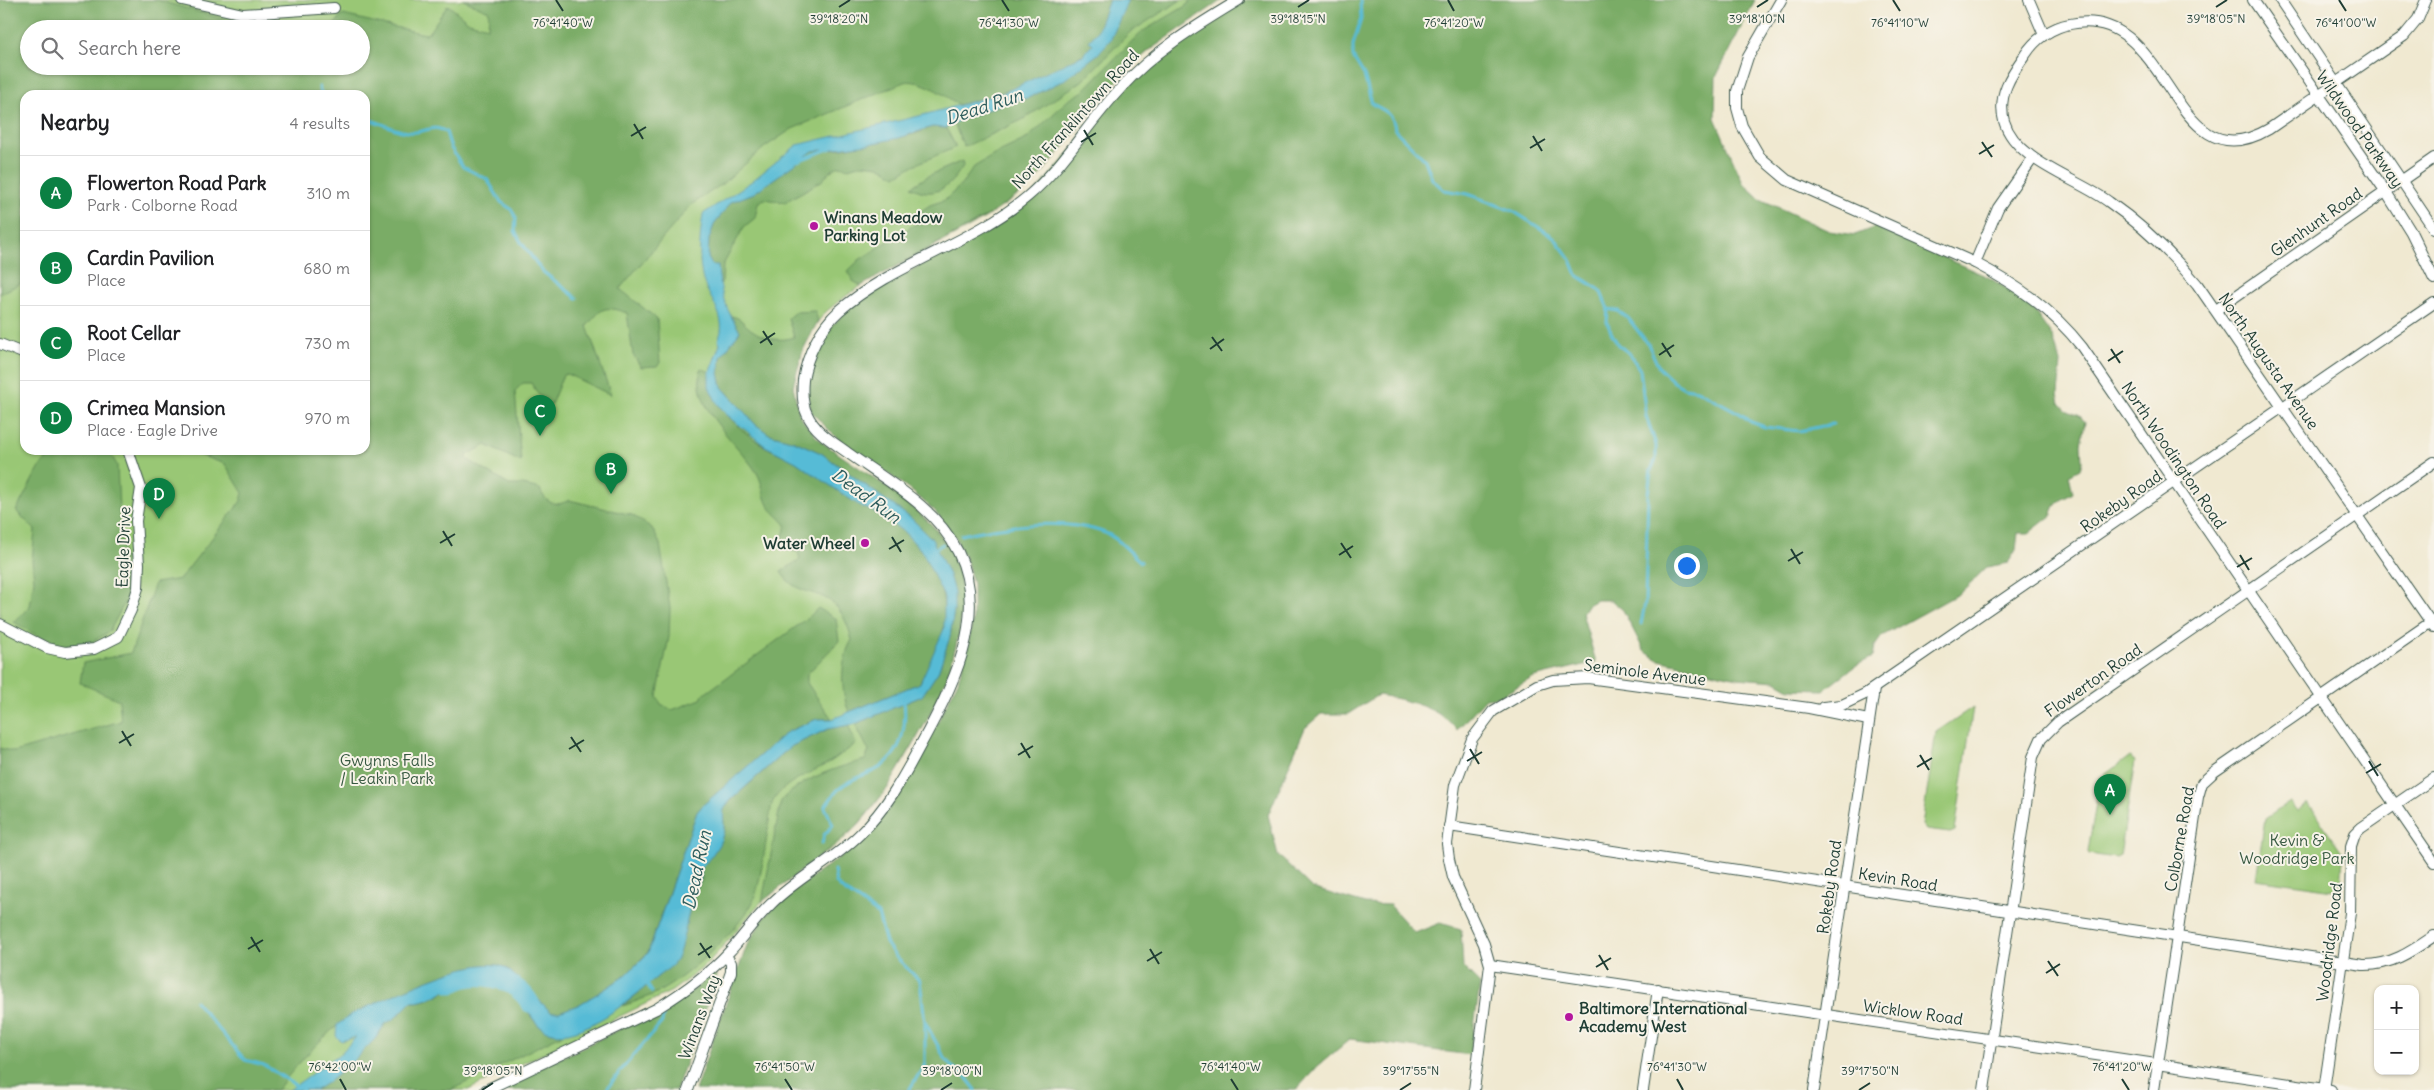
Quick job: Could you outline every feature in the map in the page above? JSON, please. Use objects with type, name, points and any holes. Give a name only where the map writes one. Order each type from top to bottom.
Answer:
[{"type":"street","points":[[182,0],[243,14],[334,8]]},
{"type":"street","name":"North Franklintown Road","points":[[486,1090],[656,1009],[681,994],[723,958],[770,904],[842,850],[878,815],[907,771],[948,694],[962,654],[968,627],[970,593],[957,549],[925,510],[824,436],[808,416],[804,406],[803,379],[811,351],[823,329],[838,312],[864,293],[979,228],[1026,198],[1060,163],[1119,90],[1153,56],[1193,27],[1239,0]]},
{"type":"street","name":"North Woodington Road","points":[[1781,0],[1748,57],[1737,91],[1737,108],[1742,126],[1760,157],[1787,180],[1975,263],[2025,291],[2060,321],[2082,347],[2434,862]]},
{"type":"street","points":[[2029,0],[2044,35]]},
{"type":"street","name":"Wildwood Parkway","points":[[2253,0],[2386,192],[2411,232],[2434,278]]},
{"type":"street","name":"Wildwood Parkway","points":[[2280,0],[2403,180],[2434,229]]},
{"type":"street","name":"North Augusta Avenue","points":[[2426,0],[2418,19],[2404,36],[2255,137],[2242,141],[2220,139],[2196,124],[2148,58],[2132,40],[2120,32],[2101,24],[2078,22],[2065,25],[2044,35],[2027,51],[2018,66],[2004,93],[2002,106],[2007,129],[2013,140],[2033,158],[2088,187],[2133,220],[2170,254],[2216,310],[2433,624]]},
{"type":"street","points":[[1975,263],[1998,208],[2033,158]]},
{"type":"street","name":"Glenhunt Road","points":[[2216,310],[2434,158]]},
{"type":"street","name":"Rokeby Road","points":[[1809,708],[1842,705],[1874,688],[2434,302]]},
{"type":"street","points":[[0,344],[20,352]]},
{"type":"street","name":"Eagle Drive","points":[[0,624],[47,648],[65,652],[94,649],[118,636],[131,610],[138,588],[140,564],[136,521],[141,488],[130,455]]},
{"type":"street","name":"Flowerton Road","points":[[1984,1090],[2033,757],[2041,739],[2058,722],[2434,462]]},
{"type":"street","name":"Colborne Road","points":[[2154,1090],[2198,797],[2202,783],[2214,772],[2322,697],[2433,624]]},
{"type":"street","name":"Seminole Avenue","points":[[1474,1090],[1490,965],[1484,944],[1453,877],[1447,844],[1455,785],[1472,739],[1494,711],[1537,684],[1553,680],[1588,678],[1809,708],[1868,720]]},
{"type":"street","name":"Rokeby Road","points":[[1814,1090],[1874,688]]},
{"type":"street","name":"Woodridge Road","points":[[2326,1090],[2350,913],[2352,840],[2361,828],[2434,778]]},
{"type":"street","name":"Kevin Road","points":[[1449,826],[2343,962],[2376,965],[2386,963],[2414,950],[2434,936]]},
{"type":"street","name":"Winans Way","points":[[688,1090],[731,972],[723,958]]},
{"type":"street","name":"Wicklow Road","points":[[1490,965],[2326,1090]]},
{"type":"street","points":[[1643,1090],[1658,989]]},
{"type":"green space","name":"Gwynns Falls / Leakin Park","points":[[0,0],[1222,0],[1164,38],[1125,73],[1101,99],[1044,170],[1018,195],[972,226],[874,278],[828,310],[809,336],[799,359],[793,391],[796,406],[805,425],[825,445],[885,486],[921,514],[948,546],[959,573],[962,602],[959,632],[951,663],[927,720],[887,787],[858,825],[847,836],[776,888],[700,970],[672,991],[468,1090],[0,1090]]},
{"type":"green space","name":"Gwynns Falls / Leakin Park","points":[[0,0],[157,0],[227,20],[20,20],[20,75],[370,75],[370,21],[425,34],[429,32],[448,5],[469,22],[488,27],[489,11],[463,0],[1109,0],[1097,32],[1089,41],[1094,44],[1066,65],[1031,82],[959,105],[926,85],[911,81],[904,82],[792,129],[765,147],[722,184],[691,205],[620,289],[657,319],[660,363],[657,366],[641,367],[633,355],[627,313],[613,309],[604,309],[587,326],[611,395],[567,374],[563,375],[550,407],[546,406],[531,383],[523,383],[515,391],[521,462],[486,445],[467,455],[467,459],[509,485],[523,485],[540,489],[545,498],[552,503],[560,504],[569,500],[632,515],[652,528],[660,544],[670,608],[669,637],[657,697],[661,704],[672,710],[701,699],[703,695],[808,618],[818,608],[836,619],[839,641],[807,674],[807,683],[832,719],[817,719],[787,732],[697,812],[648,952],[626,975],[578,1005],[559,1012],[551,1012],[521,981],[504,967],[490,965],[450,972],[352,1014],[312,1049],[277,1090],[0,1090],[0,748],[14,752],[121,721],[119,700],[80,683],[83,663],[131,653],[155,583],[180,579],[241,501],[243,493],[225,464],[199,455],[370,455],[370,90],[20,90],[20,284],[0,294]]},
{"type":"green space","points":[[1128,0],[1181,0],[1129,33],[1082,81],[1024,119],[964,147],[954,124],[956,122],[1007,102],[1028,98],[1064,80],[1121,13]]},
{"type":"green space","points":[[1192,0],[1222,0],[1147,52],[1113,85],[1042,173],[1019,194],[994,212],[861,286],[853,281],[848,271],[859,260],[920,221],[921,211],[930,205],[945,200],[962,184],[974,167],[1028,138],[1067,101],[1082,92],[1140,33],[1184,7]]},
{"type":"green space","points":[[1246,0],[1755,0],[1716,77],[1715,118],[1743,183],[1760,199],[1829,231],[1855,235],[1875,227],[1988,277],[2028,302],[2053,338],[2061,363],[2058,394],[2060,403],[2066,410],[2080,416],[2085,422],[2081,444],[2082,462],[2080,469],[2069,475],[2073,493],[2059,502],[2054,507],[2052,515],[2029,533],[2018,533],[2016,550],[2008,563],[1987,567],[1960,593],[1882,636],[1875,646],[1873,657],[1855,666],[1824,690],[1790,689],[1776,681],[1737,678],[1659,660],[1644,651],[1623,610],[1611,600],[1596,600],[1587,605],[1582,613],[1596,662],[1534,677],[1499,697],[1486,698],[1457,730],[1450,722],[1431,710],[1411,702],[1378,695],[1348,714],[1321,714],[1305,728],[1268,815],[1278,855],[1312,888],[1365,904],[1390,905],[1415,933],[1440,923],[1461,929],[1463,967],[1480,984],[1470,1055],[1350,1039],[1318,1066],[1296,1090],[695,1090],[747,945],[766,915],[790,893],[844,854],[867,834],[890,807],[918,762],[958,681],[967,651],[973,618],[973,584],[967,562],[955,537],[935,511],[908,488],[836,437],[812,413],[807,395],[810,369],[830,328],[848,309],[877,290],[1023,206],[1121,93],[1153,61],[1191,33]]},
{"type":"green space","name":"Gwynns Falls / Leakin Park","points":[[343,15],[365,20],[338,20]]},
{"type":"green space","points":[[932,127],[946,128],[956,147],[914,165],[896,176],[879,166],[862,164],[848,168],[839,166],[829,172],[823,180],[785,202],[764,199],[758,203],[755,218],[744,227],[723,265],[722,282],[719,285],[718,266],[712,265],[708,258],[709,239],[714,225],[731,202],[754,193],[813,151],[843,148],[915,134]]},
{"type":"green space","points":[[962,161],[963,166],[953,180],[941,189],[935,192],[927,192],[911,187],[928,176]]},
{"type":"green space","points":[[815,311],[818,321],[803,350],[793,386],[800,417],[820,441],[890,489],[932,525],[951,553],[960,578],[962,603],[959,634],[947,678],[926,722],[887,789],[856,827],[762,902],[781,801],[789,793],[809,780],[831,770],[865,760],[869,751],[855,724],[922,696],[938,672],[950,637],[954,610],[912,519],[821,453],[794,441],[769,434],[755,424],[722,387],[719,373],[721,357],[740,331],[730,316],[740,319],[762,336],[773,339],[789,339],[794,337],[788,318],[795,312]]},
{"type":"green space","points":[[701,368],[710,372],[709,383],[719,405],[747,434],[766,447],[804,467],[859,505],[880,514],[907,535],[919,548],[936,577],[942,593],[945,610],[943,633],[920,683],[849,712],[844,694],[843,666],[852,640],[845,620],[837,608],[828,600],[799,588],[789,582],[781,572],[800,559],[798,552],[787,550],[782,540],[786,525],[768,505],[757,473],[709,411],[703,398],[700,383]]},
{"type":"green space","points":[[49,455],[111,455],[117,465],[120,532],[129,595],[109,632],[83,647],[50,643],[14,622],[30,606],[34,580],[32,560],[35,530],[16,511],[36,473]]},
{"type":"green space","points":[[1973,707],[1955,831],[1950,833],[1926,830],[1922,825],[1936,732]]},
{"type":"green space","points":[[848,725],[856,744],[825,765],[791,783],[777,795],[772,803],[758,884],[752,904],[745,915],[712,952],[686,974],[648,997],[623,1006],[675,962],[694,894],[702,880],[700,868],[712,855],[722,838],[724,807],[790,747],[828,729]]},
{"type":"green space","points":[[2129,757],[2135,761],[2120,856],[2116,858],[2089,854],[2100,778]]},
{"type":"green space","name":"Kevin & Woodridge Park","points":[[2290,802],[2297,811],[2308,803],[2343,853],[2341,891],[2256,879],[2265,819]]},
{"type":"green space","points":[[712,973],[716,975],[716,980],[676,1090],[494,1090],[666,1007],[695,989]]},
{"type":"green space","points":[[478,975],[495,977],[507,982],[516,990],[532,1018],[539,1026],[552,1033],[565,1033],[451,1090],[316,1090],[349,1065],[375,1039],[385,1024],[395,1018],[411,1002],[437,996]]},
{"type":"water","name":"Dead Run","points":[[1109,0],[1128,0],[1111,39],[1098,54],[1064,80],[1028,98],[1007,102],[962,119],[946,128],[932,127],[899,138],[813,151],[754,193],[731,202],[714,225],[709,239],[708,258],[712,265],[718,265],[724,300],[740,331],[721,357],[719,373],[722,387],[755,424],[769,434],[794,441],[821,453],[912,519],[932,539],[949,575],[954,592],[954,610],[950,637],[938,672],[922,696],[855,724],[828,729],[790,747],[732,799],[724,812],[722,838],[712,855],[701,868],[700,880],[693,896],[678,957],[669,968],[607,1016],[576,1031],[561,1034],[549,1032],[540,1027],[533,1019],[517,992],[503,978],[492,975],[470,977],[432,998],[411,1002],[395,1018],[385,1024],[375,1039],[349,1065],[316,1090],[289,1090],[341,1053],[356,1037],[341,1041],[336,1036],[337,1025],[352,1014],[406,989],[451,972],[472,966],[490,964],[504,967],[551,1012],[559,1012],[578,1005],[602,991],[626,975],[648,953],[697,812],[703,805],[787,732],[817,719],[832,719],[920,683],[944,629],[944,597],[922,551],[905,533],[879,514],[860,506],[796,462],[765,446],[727,415],[717,403],[709,387],[709,374],[720,344],[718,340],[721,332],[721,323],[702,276],[700,245],[703,214],[752,181],[797,145],[923,115],[1003,93],[1083,55],[1093,44],[1089,41],[1097,32]]},
{"type":"waterway","points":[[1360,0],[1361,19],[1353,45],[1353,57],[1364,75],[1372,104],[1385,111],[1391,117],[1395,130],[1425,160],[1432,179],[1444,190],[1468,194],[1513,211],[1554,237],[1571,260],[1577,275],[1600,290],[1608,309],[1607,322],[1611,332],[1618,345],[1629,353],[1640,370],[1646,416],[1656,445],[1656,459],[1651,470],[1648,494],[1645,603],[1641,624]]},
{"type":"waterway","points":[[370,120],[402,131],[416,132],[438,128],[446,132],[451,148],[463,167],[487,179],[501,202],[511,209],[516,218],[515,231],[542,271],[577,298]]},
{"type":"waterway","name":"Dead Run","points":[[797,161],[831,148]]},
{"type":"waterway","points":[[1608,309],[1618,311],[1628,318],[1648,344],[1659,368],[1674,382],[1684,388],[1697,390],[1741,414],[1751,422],[1765,427],[1799,431],[1833,424]]},
{"type":"waterway","points":[[961,535],[1014,526],[1071,525],[1089,528],[1110,535],[1141,562]]},
{"type":"waterway","points":[[933,550],[943,544]]},
{"type":"waterway","points":[[822,844],[824,835],[833,825],[825,807],[834,794],[848,782],[883,765],[896,750],[903,732],[904,701]]},
{"type":"waterway","points":[[834,870],[836,883],[878,914],[886,943],[895,956],[920,981],[925,1022],[944,1057],[951,1066],[965,1076],[976,1090]]},
{"type":"waterway","name":"Dead Run","points":[[451,984],[461,979],[472,977],[495,978],[515,987],[524,994],[530,1003]]},
{"type":"waterway","points":[[647,984],[652,992]]},
{"type":"waterway","points":[[195,1001],[245,1060],[264,1065],[303,1090]]},
{"type":"waterway","points":[[606,1090],[662,1022],[663,1015]]},
{"type":"waterway","points":[[909,1090],[925,1064],[925,1023]]},
{"type":"place","name":"Winans Meadow Parking Lot","points":[[814,226]]},
{"type":"place","name":"Root Cellar","points":[[540,436]]},
{"type":"place","name":"Cardin Pavilion","points":[[611,494]]},
{"type":"place","name":"Crimea Mansion","points":[[159,519]]},
{"type":"place","name":"Water Wheel","points":[[865,543]]},
{"type":"place","name":"Flowerton Road Park","points":[[2110,815]]},
{"type":"place","name":"Baltimore International Academy West","points":[[1569,1017]]}]
